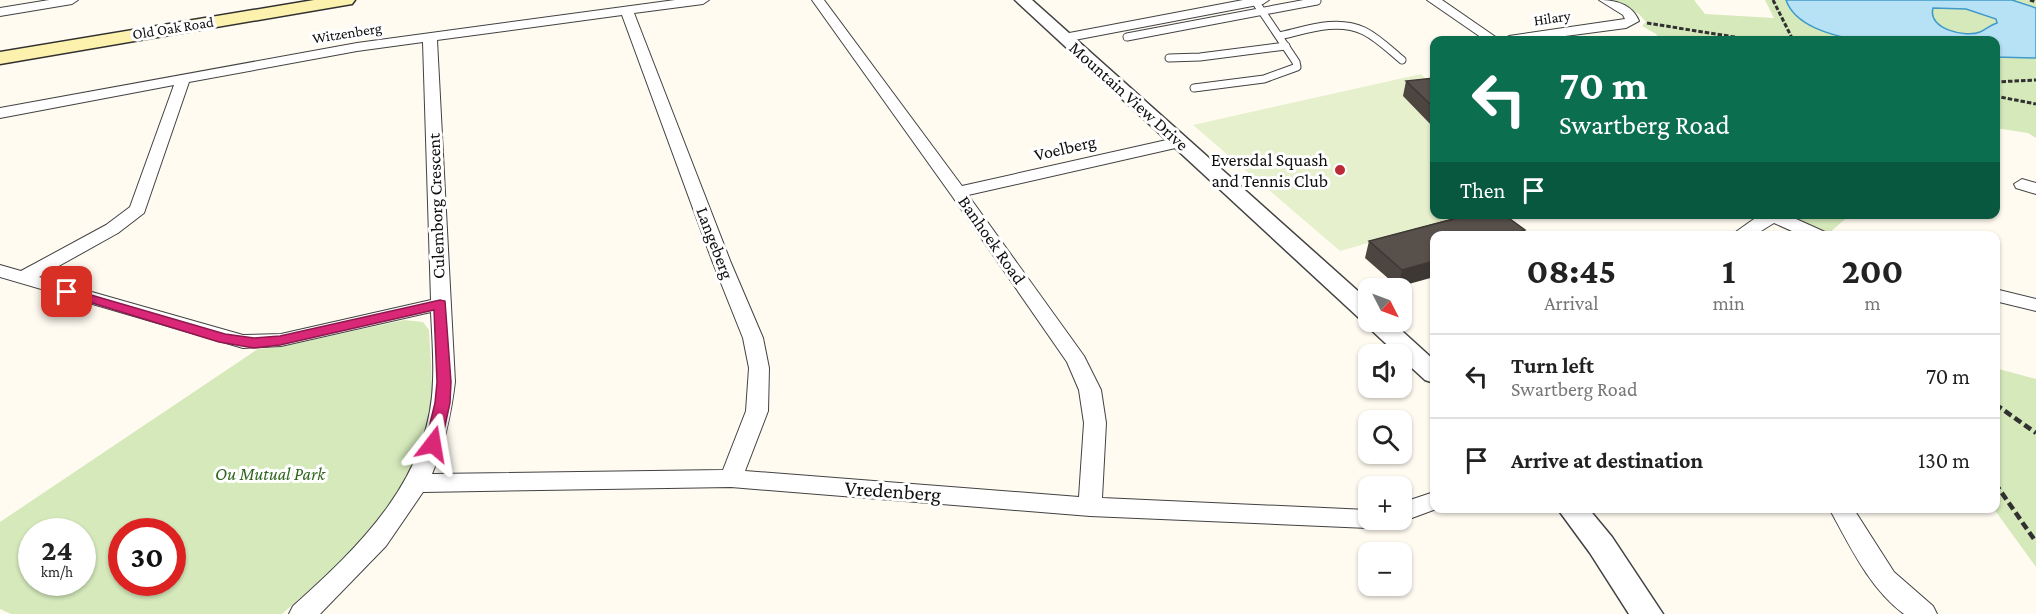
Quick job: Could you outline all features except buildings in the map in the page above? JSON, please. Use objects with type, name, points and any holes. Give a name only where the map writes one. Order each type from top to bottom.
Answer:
[{"type":"main road","name":"Old Oak Road","points":[[0,47],[295,0]]},
{"type":"main road","name":"Old Oak Road","points":[[0,58],[346,0]]},
{"type":"street","points":[[0,12],[72,0]]},
{"type":"street","name":"Witzenberg","points":[[0,113],[357,47],[703,0]]},
{"type":"street","name":"Banhoek Road","points":[[818,0],[958,192],[1077,361],[1090,390],[1095,423],[1090,507]]},
{"type":"street","name":"Mountain View Drive","points":[[1023,0],[1358,304]]},
{"type":"street","points":[[1433,0],[1487,36]]},
{"type":"street","points":[[1605,0],[1629,13],[1632,21]]},
{"type":"street","points":[[1064,38],[1237,2],[1260,4]]},
{"type":"street","name":"Langeberg","points":[[627,11],[753,338],[759,368],[757,411],[731,478]]},
{"type":"street","name":"Hilary","points":[[1539,36],[1620,25],[1632,21]]},
{"type":"street","name":"Culemborg Crescent","points":[[302,614],[372,547],[405,504],[417,483],[433,444],[444,382],[430,37]]},
{"type":"street","points":[[23,278],[112,229],[138,208],[183,79]]},
{"type":"street","name":"Voelberg","points":[[958,192],[1180,142]]},
{"type":"street","points":[[1747,231],[1765,219]]},
{"type":"street","points":[[1780,219],[1808,231]]},
{"type":"street","points":[[0,271],[243,342],[280,340],[440,304]]},
{"type":"street","points":[[2000,296],[2036,305]]},
{"type":"street","points":[[1388,332],[1430,370]]},
{"type":"street","name":"Vredenberg","points":[[417,483],[731,478],[1090,507],[1358,519]]},
{"type":"street","points":[[1412,509],[1430,502]]},
{"type":"street","points":[[1575,513],[1601,545],[1647,614]]},
{"type":"street","points":[[1844,513],[1885,582],[1924,614]]},
{"type":"lane","points":[[1127,37],[1260,4],[1317,1]]},
{"type":"lane","points":[[1194,88],[1226,85],[1291,72],[1298,65],[1260,4]]},
{"type":"lane","points":[[1279,36],[1331,26],[1349,27],[1365,32],[1402,60]]},
{"type":"lane","points":[[1169,58],[1200,57],[1286,46]]},
{"type":"path","points":[[1773,0],[1791,36]]},
{"type":"path","points":[[2030,0],[2036,2]]},
{"type":"path","points":[[1632,21],[1728,36]]},
{"type":"path","points":[[2000,82],[2036,80]]},
{"type":"path","points":[[2000,97],[2036,104]]},
{"type":"path","points":[[2000,408],[2036,433]]},
{"type":"path","points":[[2000,490],[2036,542]]},
{"type":"green space","points":[[1612,0],[1694,0],[1705,14],[1774,18],[1765,0],[2036,0],[2036,138],[2028,133],[2000,129],[2000,36],[1657,36],[1642,26],[1646,22],[1639,14]]},
{"type":"green space","name":"Eversdal Squash and Tennis Club","points":[[1421,74],[1430,82],[1430,219],[1453,219],[1340,251],[1193,125]]},
{"type":"green space","points":[[1796,219],[1845,219],[1831,231],[1824,231]]},
{"type":"green space","name":"Ou Mutual Park","points":[[404,320],[423,322],[429,330],[431,399],[422,440],[410,470],[394,497],[353,548],[282,614],[11,614],[0,609],[0,522],[258,349],[280,347]]},
{"type":"green space","points":[[2000,369],[2036,379],[2036,567],[1997,513],[2000,513]]},
{"type":"water","points":[[1786,0],[2012,0],[2036,8],[2036,58],[2000,57],[2000,36],[1840,36],[1815,28],[1797,17]],"holes":[[[1933,8],[1966,9],[1996,19],[1997,23],[1980,32],[1957,33],[1936,21]]]},
{"type":"place","name":"Eversdal Squash and Tennis Club","points":[[1340,170]]},
{"type":"route","points":[[67,292],[224,339],[254,343],[280,340],[440,304],[444,382],[433,444]]}]
